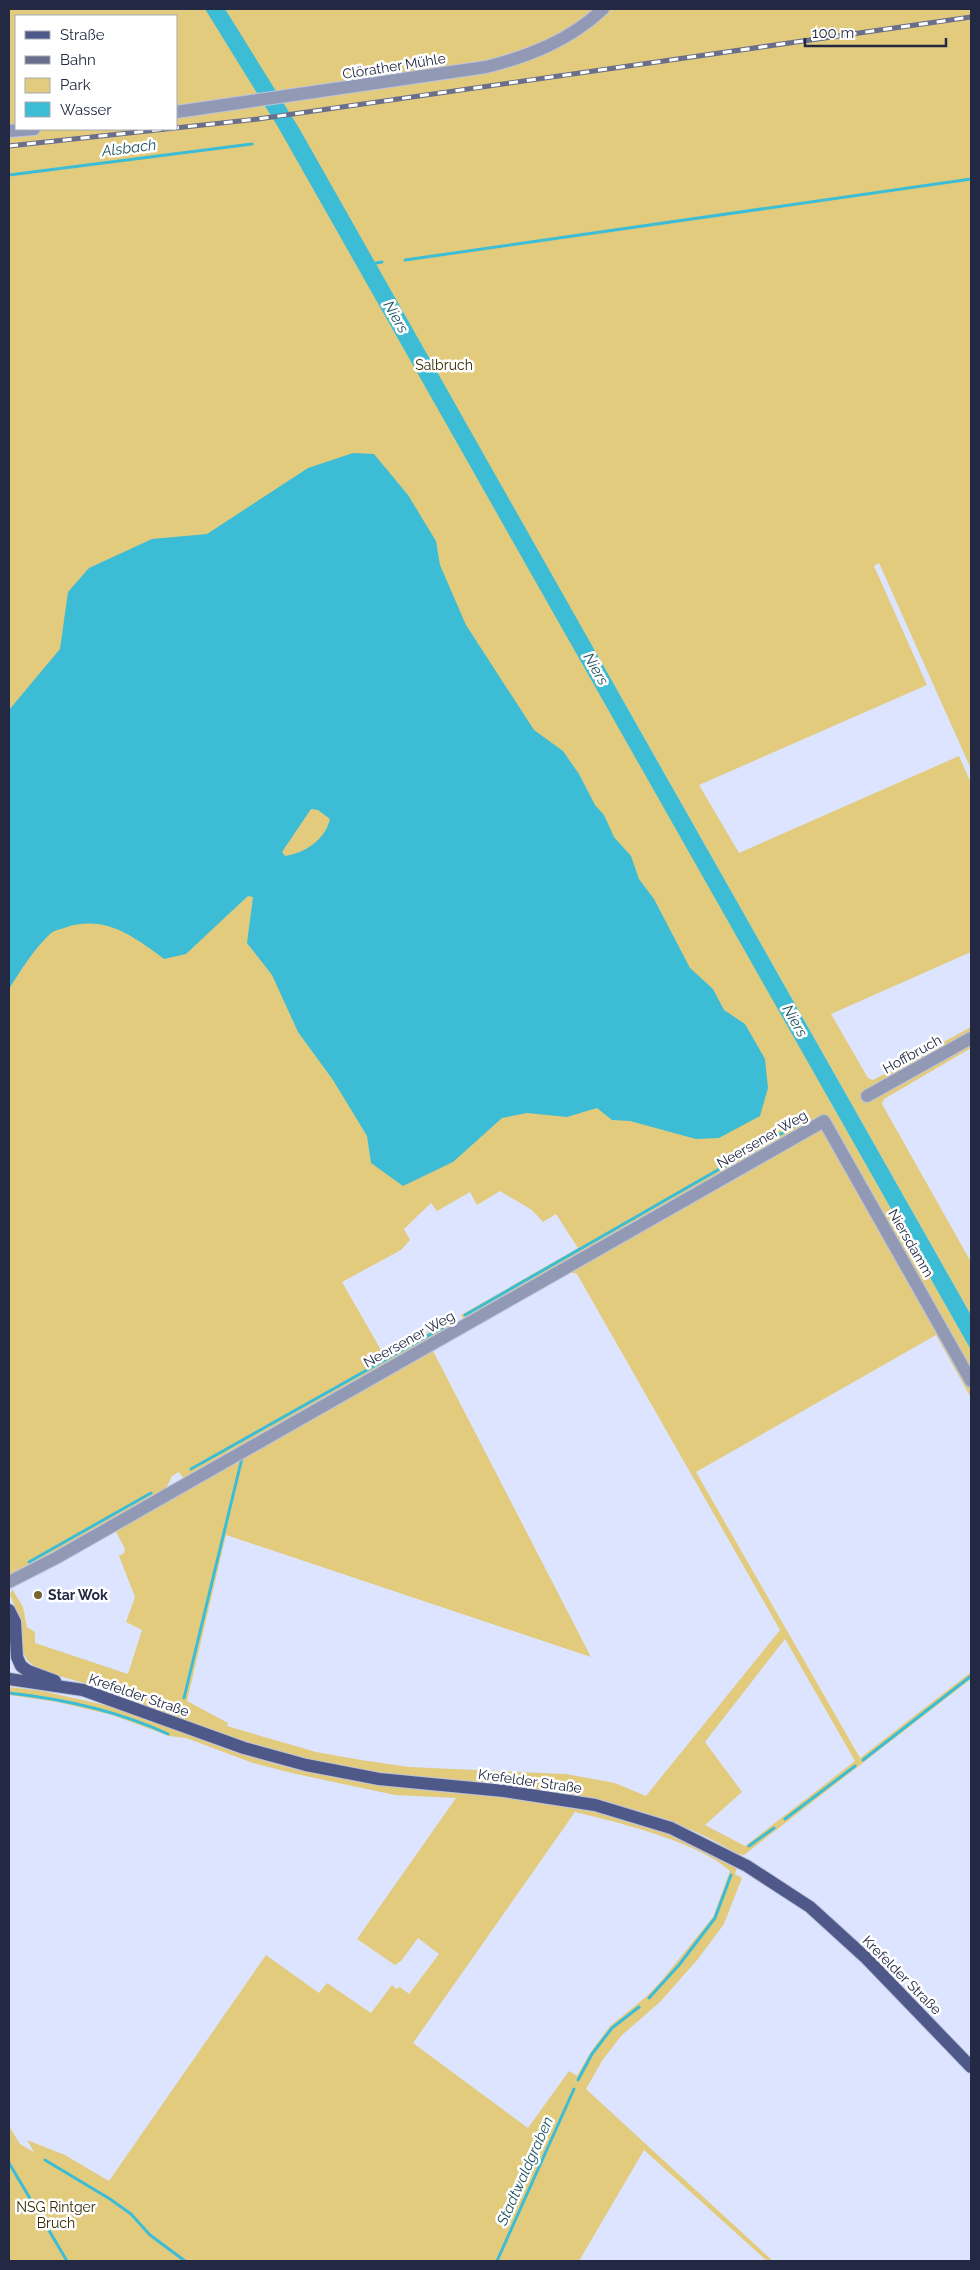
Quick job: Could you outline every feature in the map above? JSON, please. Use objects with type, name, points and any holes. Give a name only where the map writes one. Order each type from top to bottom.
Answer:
[{"type":"main road","points":[[9,1610],[15,1622],[17,1657],[21,1666],[28,1671],[83,1690]]},
{"type":"main road","name":"Krefelder Straße","points":[[9,1680],[83,1690],[244,1748],[306,1765],[370,1777],[504,1791],[595,1805],[671,1828],[747,1866],[810,1907],[866,1958],[971,2068]]},
{"type":"street","name":"Clörather Mühle","points":[[178,112],[441,74],[503,62],[539,50],[572,34],[603,9]]},
{"type":"street","points":[[9,131],[22,130]]},
{"type":"street","name":"Hoffbruch","points":[[867,1096],[971,1038]]},
{"type":"street","name":"Niersdamm","points":[[824,1121],[971,1381]]},
{"type":"street","name":"Neersener Weg","points":[[9,1582],[56,1558],[824,1121]]},
{"type":"green space","name":"Salbruch","points":[[9,9],[971,9],[971,769],[879,563],[874,566],[927,685],[699,785],[739,853],[959,756],[971,783],[971,952],[831,1014],[868,1078],[873,1080],[971,1027],[971,1048],[884,1099],[882,1104],[971,1262],[971,1315],[612,681],[831,1103],[971,1350],[971,1398],[936,1335],[696,1472],[860,1758],[971,1672],[971,1679],[744,1855],[738,1854],[705,1836],[666,1819],[590,1798],[519,1787],[402,1776],[317,1763],[229,1738],[98,1687],[45,1672],[28,1661],[22,1651],[18,1614],[10,1595],[12,1589],[23,1607],[27,1627],[35,1632],[35,1643],[128,1674],[142,1630],[126,1622],[135,1597],[119,1556],[124,1553],[125,1549],[114,1528],[468,1320],[463,1319],[461,1315],[578,1248],[556,1214],[543,1222],[532,1210],[500,1191],[477,1205],[470,1192],[437,1211],[431,1203],[404,1229],[410,1240],[401,1250],[342,1282],[385,1357],[456,1317],[458,1322],[454,1328],[191,1477],[183,1478],[179,1472],[172,1476],[165,1491],[54,1555],[9,1576]],"holes":[[[569,1272],[577,1274],[780,1630],[646,1796],[615,1783],[566,1774],[409,1767],[316,1752],[227,1726],[228,1723],[187,1701],[226,1535],[591,1657],[432,1349]],[[785,1639],[855,1761],[745,1846],[705,1825],[742,1792],[705,1742]]]},
{"type":"green space","name":"NSG Rintger Bruch","points":[[9,1687],[42,1691],[123,1709],[232,1751],[294,1769],[365,1782],[513,1798],[599,1810],[682,1837],[738,1864],[735,1874],[742,1878],[724,1924],[698,1959],[660,2002],[621,2036],[602,2061],[586,2089],[773,2261],[767,2261],[644,2150],[579,2261],[9,2261],[9,2126],[20,2144],[32,2151],[34,2152],[27,2140],[65,2155],[109,2181],[266,1955],[319,1993],[327,1983],[371,2013],[392,1985],[396,1989],[400,1987],[409,1994],[439,1954],[418,1938],[401,1961],[395,1965],[357,1939],[456,1798],[395,1795],[296,1774],[253,1763],[186,1738],[169,1736],[112,1715],[57,1702],[9,1695]],"holes":[[[575,1812],[657,1834],[699,1851],[730,1871],[713,1917],[647,1996],[610,2026],[590,2053],[577,2076],[569,2071],[528,2128],[413,2043]]]},
{"type":"water","name":"Niers","points":[[205,9],[225,9],[299,128],[971,1315],[971,1350],[278,127]]},
{"type":"water","points":[[353,453],[374,454],[408,495],[436,541],[440,565],[466,625],[534,730],[563,751],[579,774],[595,805],[604,815],[614,837],[631,856],[639,879],[654,899],[690,968],[713,989],[724,1010],[745,1024],[765,1059],[768,1088],[760,1116],[719,1138],[696,1139],[630,1121],[612,1120],[597,1108],[567,1117],[527,1113],[502,1118],[453,1162],[403,1186],[371,1163],[367,1136],[333,1080],[298,1032],[272,975],[247,943],[253,897],[248,896],[186,954],[164,959],[131,936],[107,926],[81,924],[56,931],[50,934],[38,947],[9,989],[9,710],[60,649],[68,592],[89,568],[152,539],[207,534],[308,468]],"holes":[[[311,809],[318,810],[330,819],[324,833],[307,849],[285,856],[282,852]]]},
{"type":"waterway","name":"Alsbach","points":[[9,175],[252,144]]},
{"type":"waterway","points":[[405,260],[971,179]]},
{"type":"waterway","points":[[371,264],[382,262]]},
{"type":"waterway","points":[[465,1315],[798,1124]]},
{"type":"waterway","points":[[191,1469],[456,1320]]},
{"type":"waterway","points":[[184,1698],[242,1458]]},
{"type":"waterway","points":[[29,1562],[151,1493]]},
{"type":"waterway","name":"Stadtwaldgraben","points":[[863,1760],[971,1676]]},
{"type":"waterway","points":[[9,1693],[90,1707],[130,1719],[168,1734]]},
{"type":"waterway","name":"Stadtwaldgraben","points":[[785,1819],[855,1766]]},
{"type":"waterway","name":"Stadtwaldgraben","points":[[749,1846],[774,1828]]},
{"type":"waterway","name":"Stadtwaldgraben","points":[[649,1998],[679,1965],[715,1918],[731,1875]]},
{"type":"waterway","name":"Stadtwaldgraben","points":[[578,2080],[592,2054],[612,2028],[639,2007]]},
{"type":"waterway","name":"Stadtwaldgraben","points":[[497,2261],[574,2089]]},
{"type":"waterway","points":[[45,2160],[110,2199],[131,2214],[150,2235],[185,2261]]},
{"type":"waterway","name":"Alsbach","points":[[9,2163],[67,2261]]},
{"type":"railway","points":[[178,128],[258,119],[971,17]]},
{"type":"railway","points":[[9,146],[157,130]]},
{"type":"place","name":"Star Wok","points":[[38,1595]]}]
